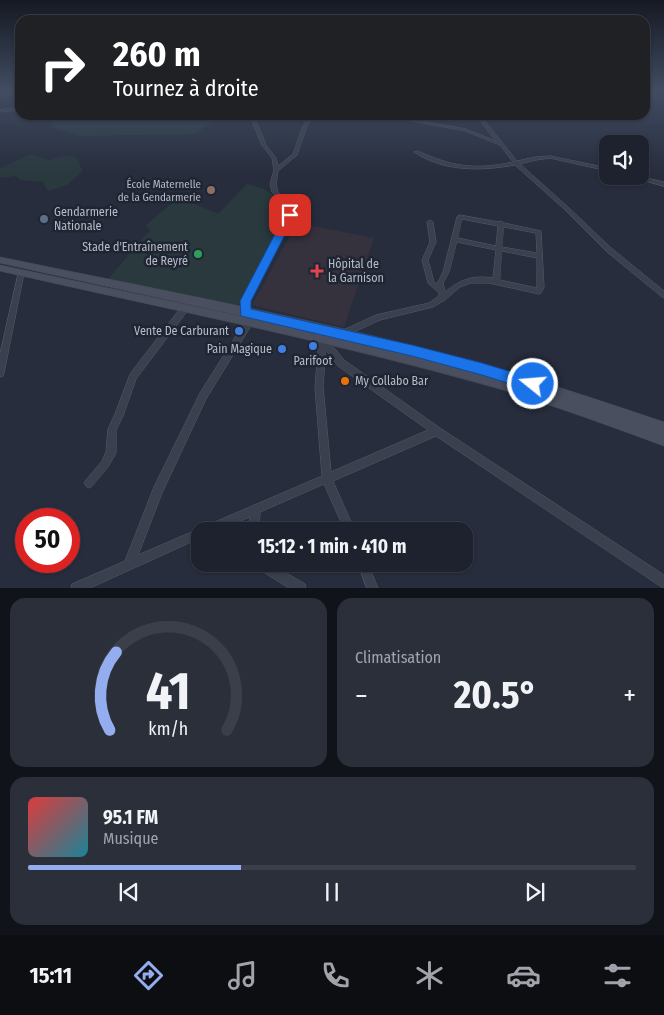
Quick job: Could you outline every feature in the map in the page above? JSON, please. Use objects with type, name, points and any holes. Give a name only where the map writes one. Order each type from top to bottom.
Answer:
[{"type":"main road","points":[[0,260],[247,317],[325,340],[480,377],[664,439]]},
{"type":"main road","points":[[0,268],[185,308],[342,334],[482,369],[617,411],[664,429]]},
{"type":"street","points":[[129,564],[158,491],[202,396],[247,317],[245,301],[290,215],[290,209],[275,192],[273,184],[276,170],[274,158],[264,145],[254,120]]},
{"type":"street","points":[[276,170],[294,155],[309,120]]},
{"type":"street","points":[[410,120],[466,130],[501,145]]},
{"type":"street","points":[[482,120],[516,163],[608,249],[664,295]]},
{"type":"street","points":[[416,152],[462,169],[474,169],[516,163],[532,158],[550,157],[599,168]]},
{"type":"street","points":[[649,180],[664,184]]},
{"type":"street","points":[[342,334],[370,320],[431,305],[442,294],[467,281],[483,280],[538,291],[541,287],[539,231],[462,216],[459,218],[446,272],[441,280],[442,294]]},
{"type":"street","points":[[430,222],[433,242],[425,260],[431,283],[442,294]]},
{"type":"street","points":[[496,282],[501,223]]},
{"type":"street","points":[[455,240],[540,256]]},
{"type":"street","points":[[0,373],[21,272]]},
{"type":"street","points":[[89,482],[105,464],[111,453],[112,429],[134,378],[185,308]]},
{"type":"street","points":[[325,340],[341,363],[437,431],[664,582]]},
{"type":"street","points":[[325,340],[319,387],[328,479],[346,522]]},
{"type":"street","points":[[225,522],[437,431]]},
{"type":"street","points":[[254,522],[255,509]]},
{"type":"street","points":[[76,588],[191,537]]},
{"type":"street","points":[[274,572],[301,588]]},
{"type":"street","points":[[367,572],[374,588]]},
{"type":"shaded area","points":[[54,120],[214,120],[196,134],[78,136],[50,127]]},
{"type":"shaded area","points":[[31,154],[49,160],[65,156],[76,157],[83,171],[67,185],[48,191],[43,182],[21,180],[16,176],[0,178],[0,168]]},
{"type":"shaded area","name":"Stade d'Entraînement de Reyré","points":[[247,184],[271,193],[288,211],[238,305],[108,279],[150,230],[146,225],[179,197],[218,214]]},
{"type":"shaded area","name":"Hôpital de la Garnison","points":[[297,223],[374,238],[344,327],[252,305]]},
{"type":"place","name":"École Maternelle de la Gendarmerie","points":[[211,190]]},
{"type":"place","name":"Gendarmerie Nationale","points":[[44,219]]},
{"type":"place","name":"Stade d'Entraînement de Reyré","points":[[198,254]]},
{"type":"place","name":"Hôpital de la Garnison","points":[[317,271]]},
{"type":"place","name":"Vente De Carburant","points":[[239,331]]},
{"type":"place","name":"Parifoot","points":[[313,346]]},
{"type":"place","name":"Pain Magique","points":[[282,349]]},
{"type":"place","name":"My Collabo Bar","points":[[345,381]]},
{"type":"route","points":[[290,215],[245,301],[245,312],[412,351],[533,384]]}]
